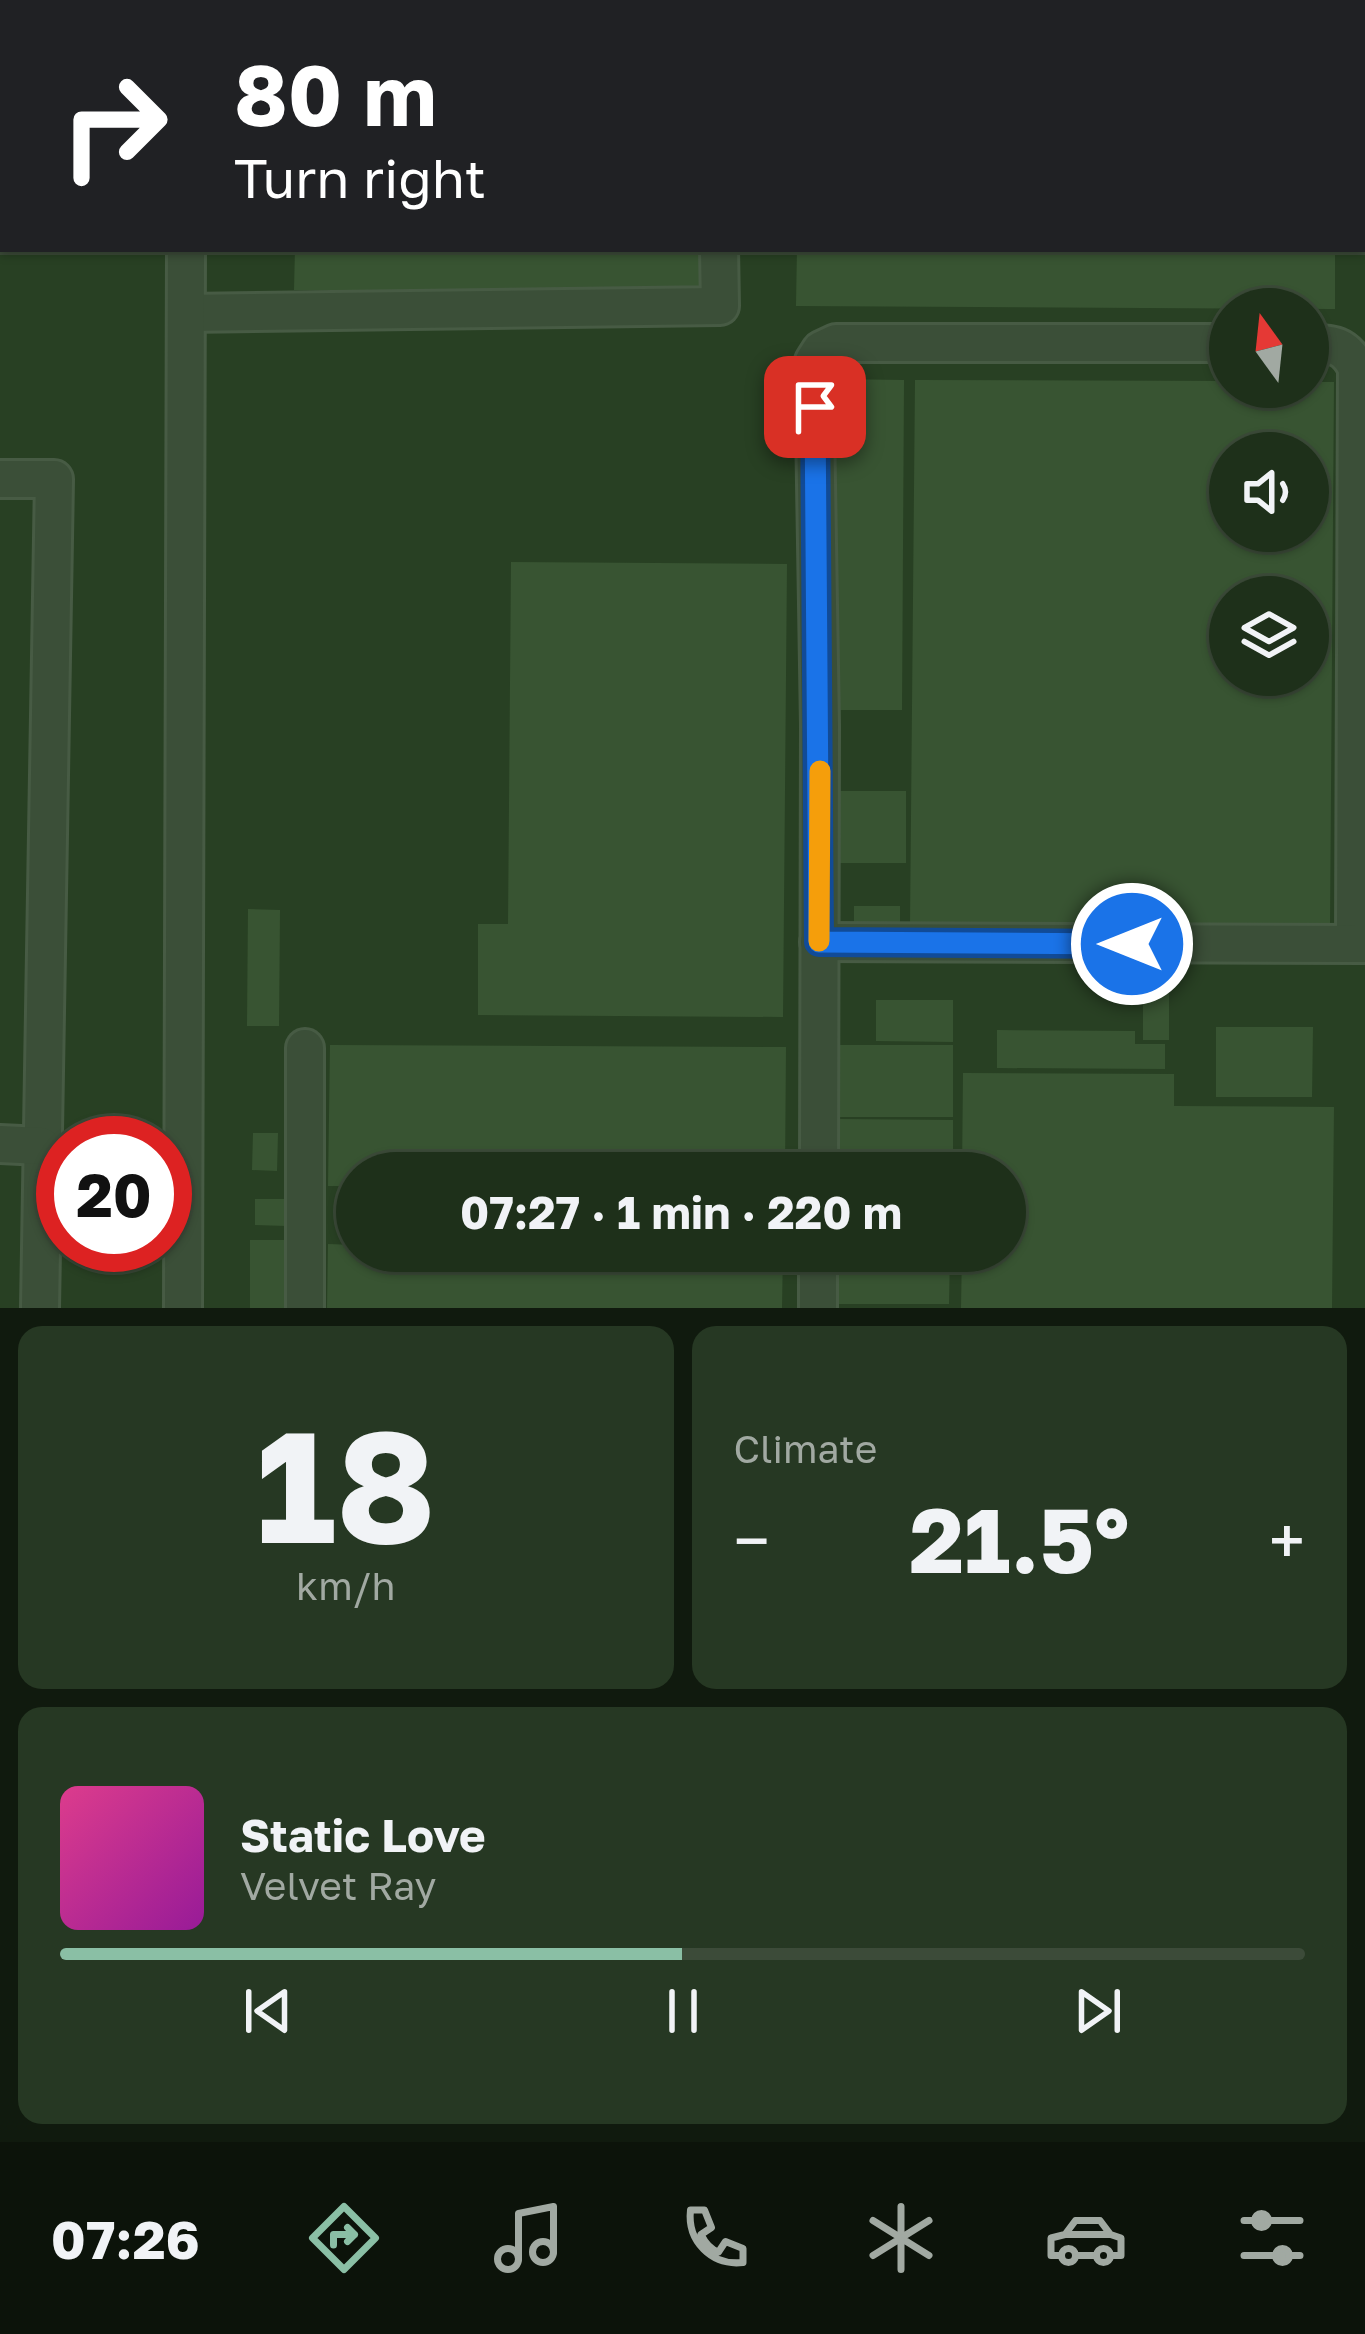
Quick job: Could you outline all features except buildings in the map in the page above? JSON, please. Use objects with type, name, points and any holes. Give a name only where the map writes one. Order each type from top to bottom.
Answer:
[{"type":"street","points":[[183,1308],[186,252]]},
{"type":"street","points":[[186,313],[720,306],[719,252]]},
{"type":"street","points":[[819,1152],[814,361],[821,350],[836,343],[1209,344]]},
{"type":"street","points":[[819,942],[1360,944],[1357,368],[1348,351],[1329,344]]},
{"type":"street","points":[[0,479],[54,479],[42,1116]]},
{"type":"street","points":[[305,1048],[305,1308]]},
{"type":"street","points":[[0,1144],[36,1145]]},
{"type":"street","points":[[40,1272],[40,1308]]},
{"type":"street","points":[[818,1272],[818,1308]]},
{"type":"slow traffic","points":[[819,941],[820,771]]},
{"type":"route","points":[[815,407],[819,942],[1132,944]]}]
